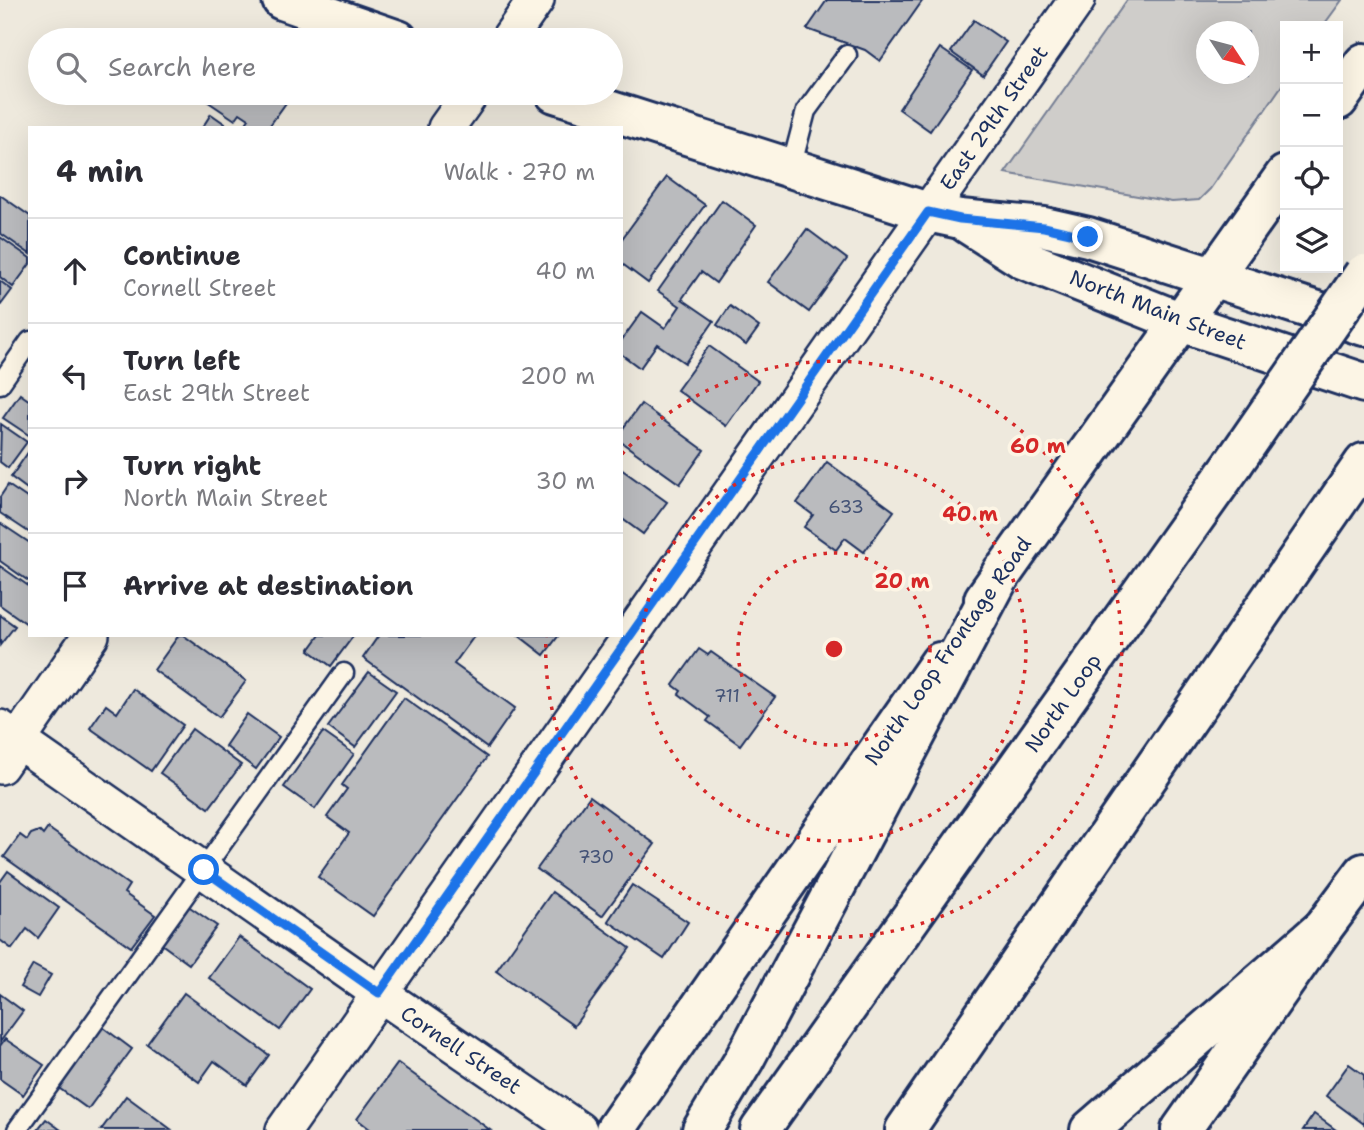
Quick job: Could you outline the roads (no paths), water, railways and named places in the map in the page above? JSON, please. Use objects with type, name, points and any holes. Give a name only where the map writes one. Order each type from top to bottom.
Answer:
[{"type":"main road","points":[[282,0],[363,28]]},
{"type":"main road","points":[[1343,93],[1364,62]]},
{"type":"main road","name":"North Main Street","points":[[593,105],[944,216],[1044,227],[1088,237],[1364,326]]},
{"type":"main road","name":"North Loop Frontage Road","points":[[615,1130],[1002,572],[1280,182]]},
{"type":"main road","name":"North Main Street","points":[[944,216],[1023,259],[1181,322],[1364,383]]},
{"type":"main road","name":"North Loop","points":[[760,1130],[1233,464],[1364,274]]},
{"type":"main road","points":[[905,1130],[1364,463]]},
{"type":"main road","points":[[702,1130],[744,1060],[1002,572]]},
{"type":"main road","points":[[1181,1130],[1364,873]]},
{"type":"main road","points":[[1090,1130],[1323,928]]},
{"type":"street","points":[[516,28],[536,0]]},
{"type":"street","name":"East 29th Street","points":[[284,1130],[379,993],[944,216],[1077,0]]},
{"type":"street","points":[[447,126],[462,105]]},
{"type":"street","points":[[6,745],[90,637]]},
{"type":"street","name":"Cornell Street","points":[[6,745],[204,870],[579,1130]]},
{"type":"lane","points":[[791,168],[806,111],[847,55]]},
{"type":"lane","points":[[0,384],[28,344]]},
{"type":"lane","points":[[17,1130],[344,673]]}]
